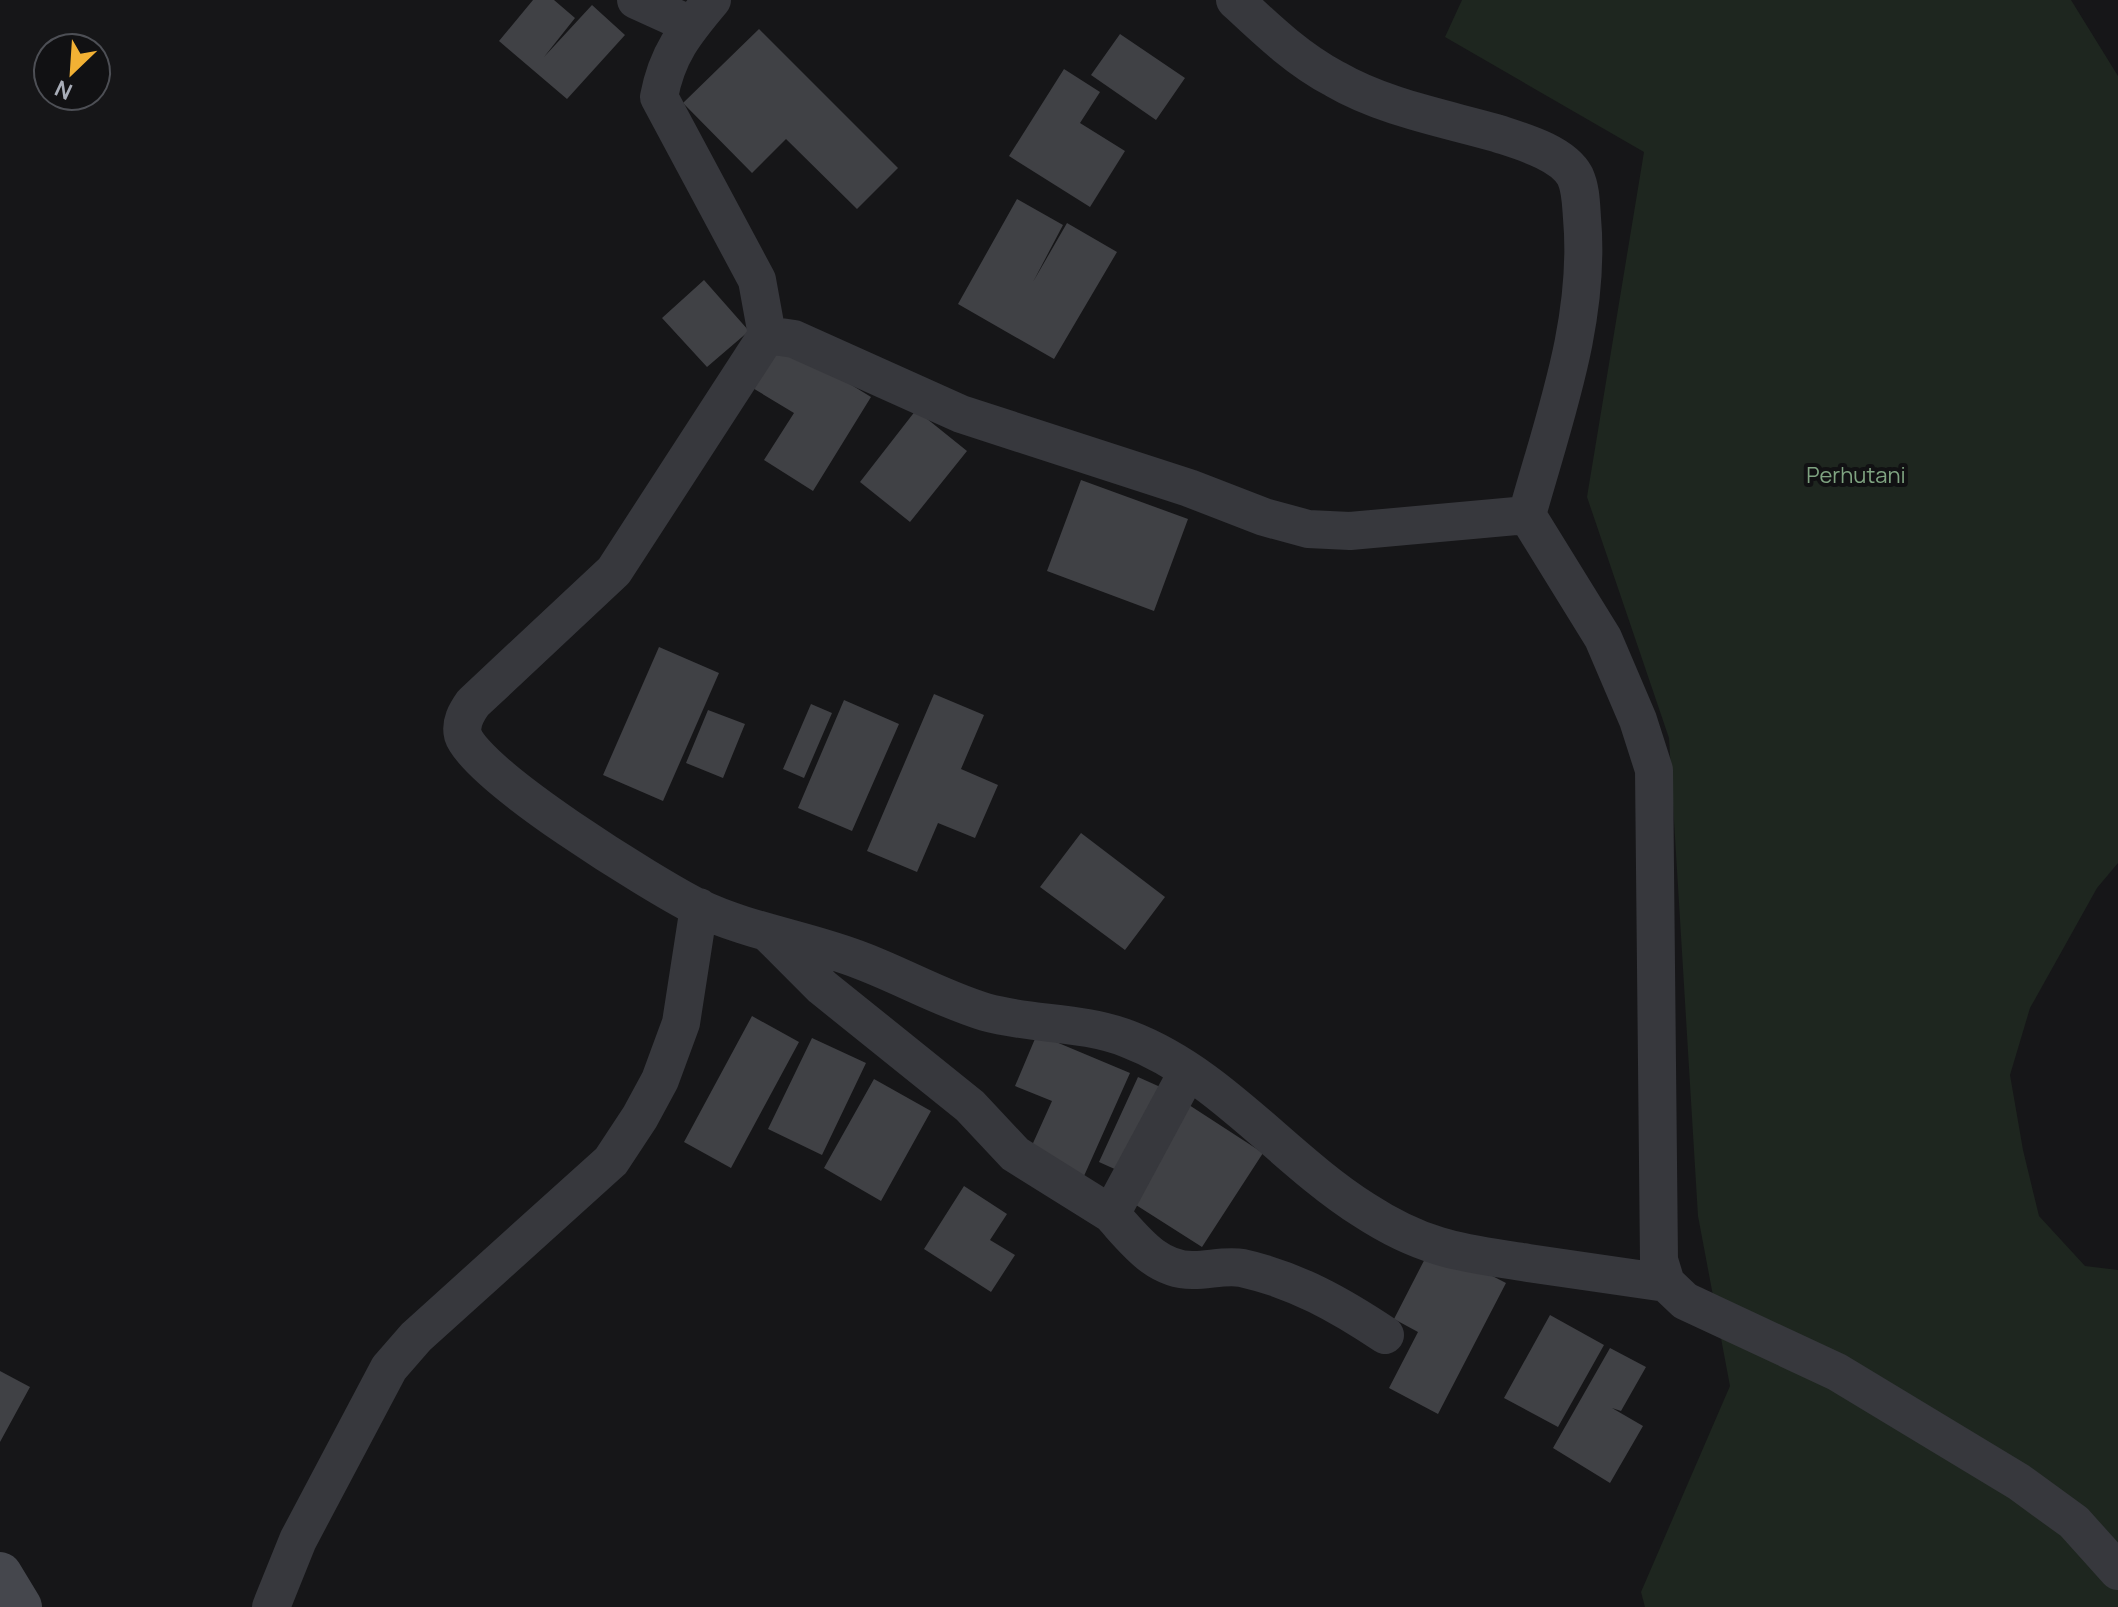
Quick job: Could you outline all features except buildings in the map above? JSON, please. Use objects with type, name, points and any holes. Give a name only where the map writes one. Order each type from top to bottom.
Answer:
[{"type":"street","points":[[636,0],[702,12],[673,49],[663,73],[659,97],[757,280],[767,335],[614,571],[473,703],[463,718],[462,732],[468,745],[505,780],[604,852],[699,907],[861,961],[955,1002],[989,1013],[1096,1029],[1127,1038],[1188,1071],[1361,1208],[1405,1234],[1471,1254],[1666,1283]]},
{"type":"street","points":[[1235,0],[1302,59],[1336,80],[1374,97],[1519,140],[1565,164],[1574,175],[1580,193],[1584,237],[1583,292],[1574,347],[1527,515],[1603,638],[1638,720],[1654,770],[1659,1260],[1666,1283],[1685,1301],[1837,1372],[2019,1482],[2074,1522],[2118,1571]]},
{"type":"street","points":[[767,335],[794,339],[961,414],[1189,488],[1264,517],[1308,529],[1350,531],[1527,515]]},
{"type":"street","points":[[271,1607],[298,1540],[389,1368],[416,1337],[611,1161],[640,1117],[660,1080],[681,1023],[699,907]]},
{"type":"street","points":[[767,931],[822,987],[970,1106],[1015,1154],[1111,1214],[1148,1255],[1170,1267],[1190,1270],[1238,1267],[1289,1281],[1336,1303],[1385,1335]]},
{"type":"street","points":[[1111,1214],[1188,1071]]},
{"type":"street","points":[[0,1574],[20,1607]]},
{"type":"green space","name":"Perhutani","points":[[1462,0],[2071,0],[2118,76],[2118,863],[2097,888],[2030,1008],[2010,1075],[2039,1216],[2085,1266],[2118,1270],[2118,1607],[1645,1607],[1641,1592],[1730,1386],[1698,1216],[1669,738],[1587,497],[1644,152],[1445,37]]}]
